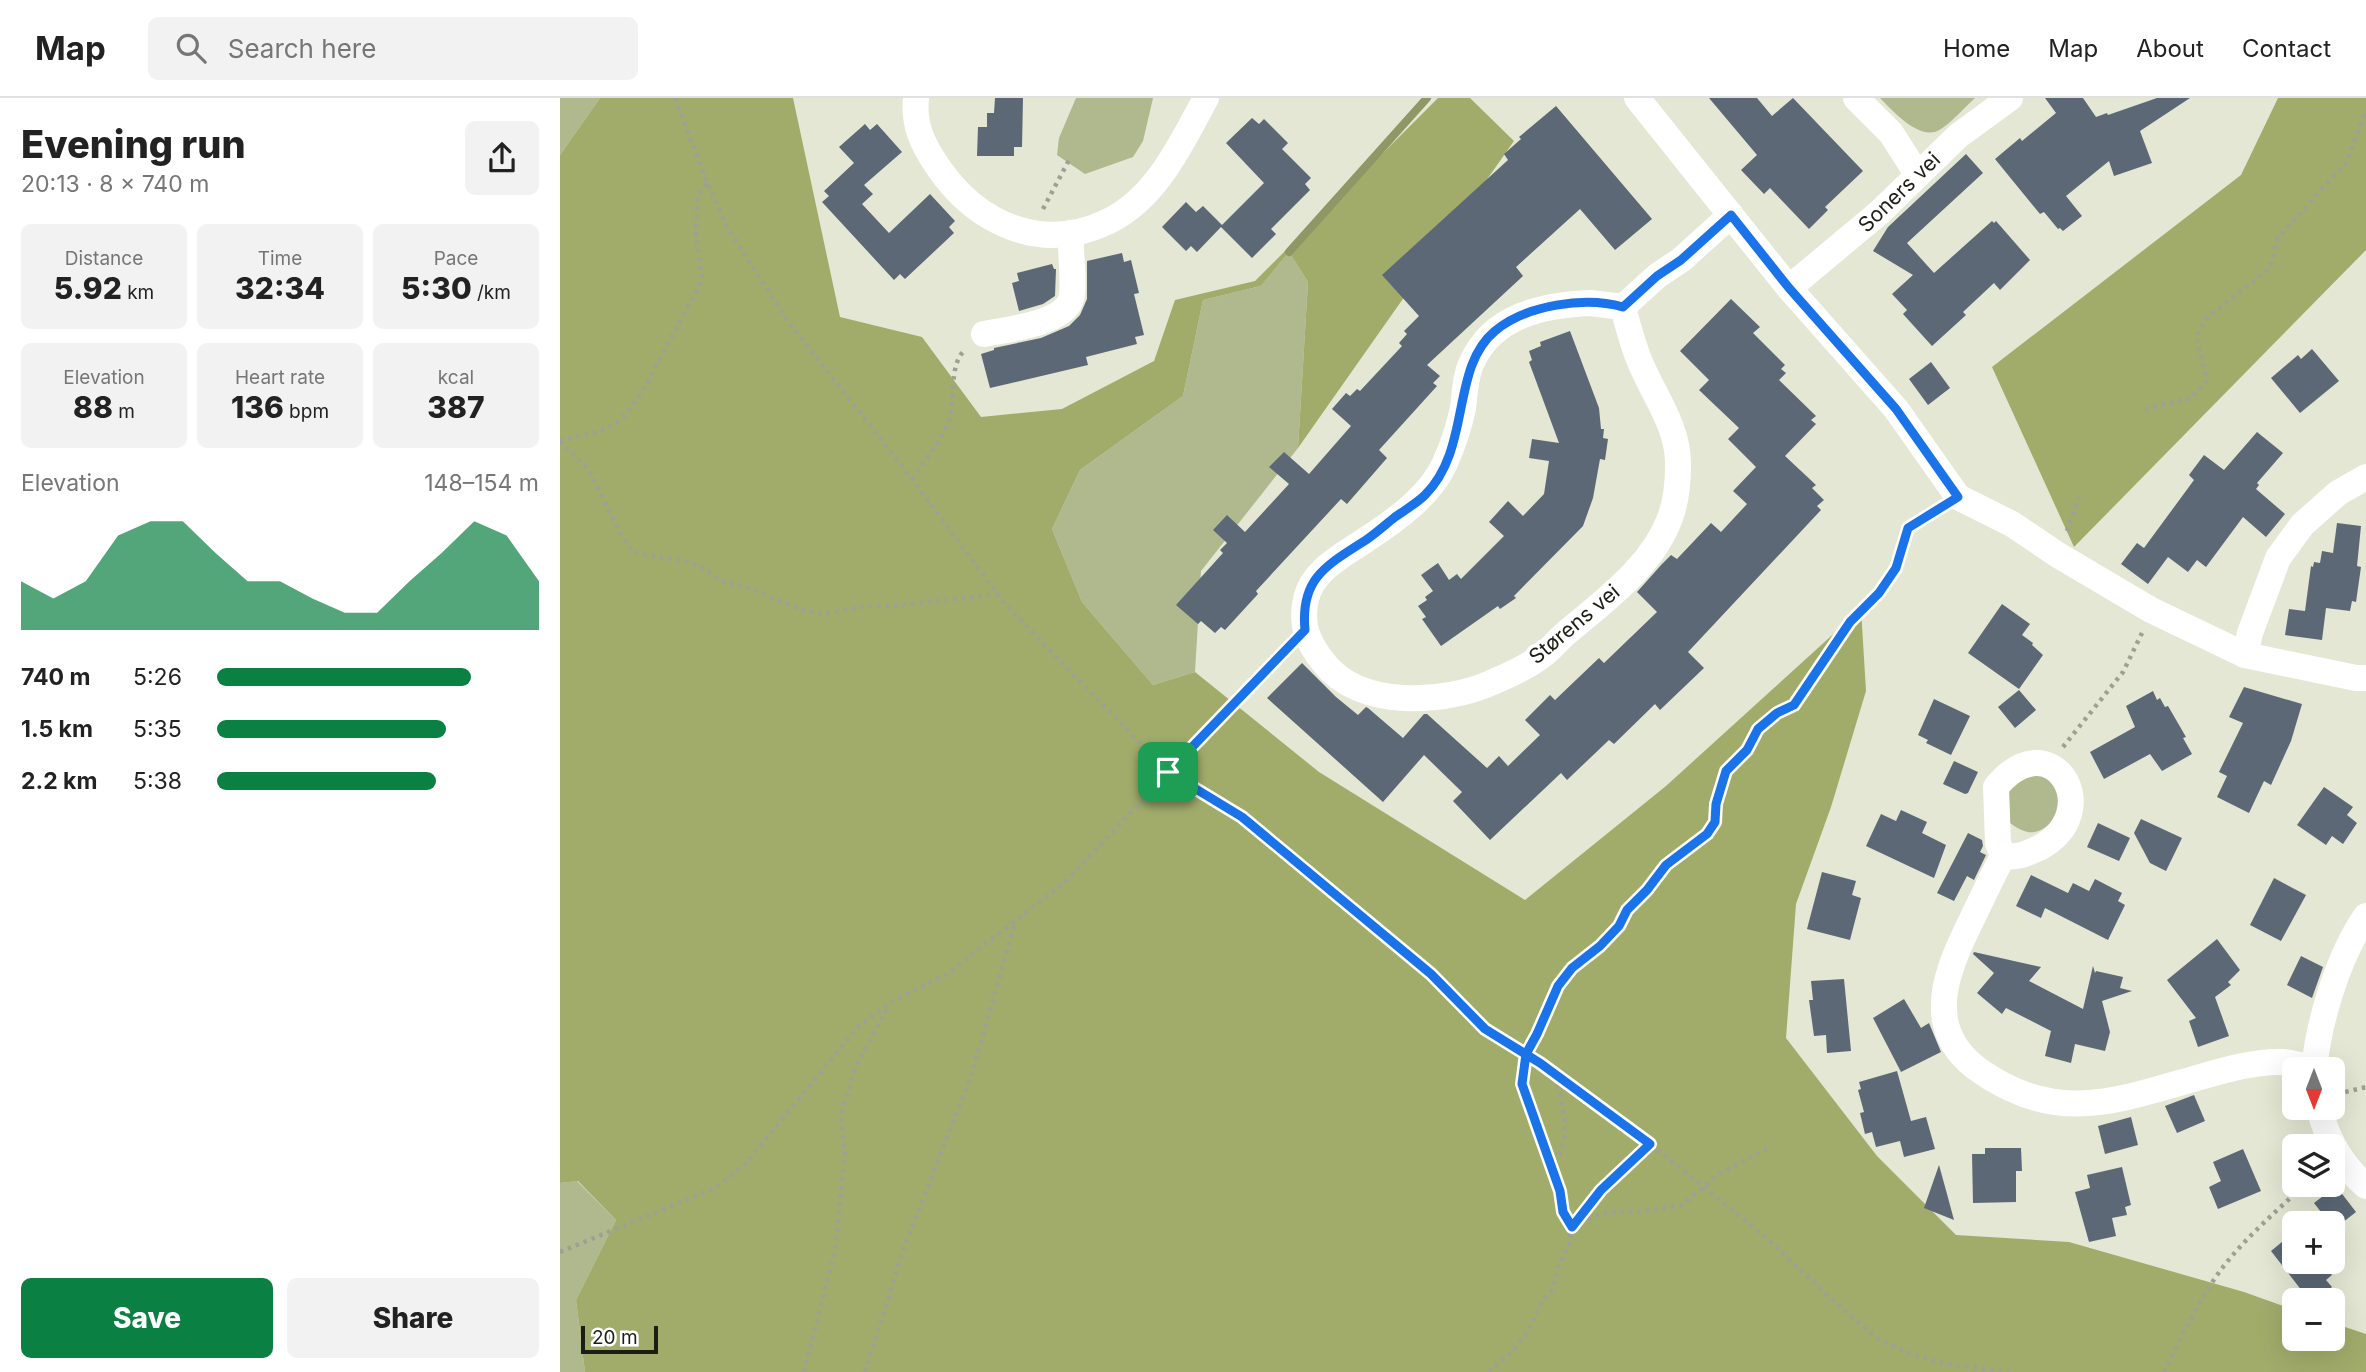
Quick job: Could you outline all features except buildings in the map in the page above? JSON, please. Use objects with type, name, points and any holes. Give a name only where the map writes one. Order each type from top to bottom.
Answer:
[{"type":"street","points":[[916,98],[918,131],[928,151],[948,181],[974,208],[1005,226],[1048,235],[1071,233],[1108,222],[1134,205],[1155,184],[1206,98]]},
{"type":"street","points":[[1637,98],[1789,288],[1896,409],[1958,497],[2012,524],[2058,555],[2151,610],[2245,655],[2366,678]]},
{"type":"street","points":[[1856,98],[1891,132],[1917,174]]},
{"type":"street","name":"Soners vei","points":[[1789,288],[1811,268],[1840,248],[1958,136],[2010,98]]},
{"type":"street","points":[[1305,630],[1303,613],[1307,594],[1321,572],[1348,549],[1365,540],[1424,496],[1438,479],[1457,433],[1471,363],[1492,333],[1505,323],[1554,305],[1590,303],[1623,307],[1731,215]]},
{"type":"street","points":[[984,334],[1051,319],[1068,307],[1073,296],[1071,233]]},
{"type":"street","name":"Størens vei","points":[[1305,630],[1309,644],[1333,675],[1362,690],[1412,700],[1477,689],[1513,673],[1545,654],[1608,600],[1642,563],[1665,527],[1675,498],[1678,470],[1677,451],[1669,419],[1637,357],[1623,307]]},
{"type":"street","points":[[2245,655],[2250,633],[2278,558],[2302,525],[2338,493],[2366,477]]},
{"type":"street","points":[[2003,856],[2014,858],[2047,844],[2071,816],[2067,781],[2050,765],[2042,762],[2015,768],[1996,787],[1998,843],[2003,856],[1954,955],[1946,977],[1943,1005],[1951,1039],[1972,1064],[1993,1080],[2044,1102],[2079,1105],[2117,1099],[2231,1068],[2282,1062]]},
{"type":"street","points":[[2316,1057],[2330,993],[2357,929],[2366,916]]},
{"type":"street","points":[[2322,1120],[2324,1129],[2348,1172],[2366,1186]]},
{"type":"path","points":[[675,98],[727,226],[789,323],[912,479],[998,594],[1168,772],[1242,817],[1431,974],[1485,1029],[1526,1054],[1650,1144],[1765,1236],[1878,1339],[1906,1352],[1945,1364],[2011,1372]]},
{"type":"path","points":[[2145,410],[2192,398],[2207,380],[2196,336],[2208,317],[2270,268],[2277,239],[2347,161],[2366,109]]},
{"type":"path","points":[[1031,232],[1069,160]]},
{"type":"path","points":[[560,441],[597,432],[616,424],[631,408],[646,384],[702,280],[695,232],[699,194],[707,182]]},
{"type":"path","points":[[912,479],[949,422],[960,354],[984,334]]},
{"type":"path","points":[[560,441],[589,470],[621,535],[632,551],[648,556],[683,560],[703,568],[721,581],[752,589],[801,610],[822,614],[867,606],[919,604],[951,597],[998,594]]},
{"type":"path","points":[[1572,1227],[1563,1212],[1560,1191],[1522,1084],[1526,1054],[1558,986],[1572,968],[1600,946],[1619,926],[1627,910],[1666,865],[1707,834],[1715,822],[1716,804],[1726,771],[1747,750],[1758,729],[1777,713],[1794,705],[1850,622],[1879,593],[1896,568],[1908,528],[1958,497]]},
{"type":"path","points":[[2058,555],[2079,498]]},
{"type":"path","points":[[2050,765],[2123,672],[2138,646],[2151,610]]},
{"type":"path","points":[[560,1252],[715,1188],[745,1164],[859,1026],[891,1002],[947,974],[1065,882],[1305,630]]},
{"type":"path","points":[[865,1372],[904,1247],[972,1074],[1016,919]]},
{"type":"path","points":[[804,1372],[835,1250],[845,1154],[841,1114],[857,1063],[891,1002]]},
{"type":"path","points":[[1552,1170],[1563,1144],[1564,1129],[1562,1103],[1554,1074]]},
{"type":"path","points":[[2345,1092],[2366,1087]]},
{"type":"path","points":[[1489,1372],[1513,1351],[1553,1289],[1558,1268],[1570,1242],[1572,1227],[1601,1190],[1650,1144]]},
{"type":"path","points":[[1572,1227],[1602,1213],[1646,1211],[1682,1205],[1719,1174],[1772,1146]]},
{"type":"path","points":[[2164,1372],[2181,1336],[2221,1269],[2258,1227],[2291,1197]]},
{"type":"green space","points":[[560,98],[600,98],[560,155]]},
{"type":"green space","points":[[600,98],[793,98],[840,317],[922,337],[981,417],[1062,409],[1154,361],[1175,300],[1255,281],[1438,98],[1470,98],[1514,141],[1298,448],[1308,282],[1289,252],[1261,286],[1203,300],[1183,396],[1080,470],[1052,529],[1082,602],[1153,685],[1195,672],[1319,772],[1525,900],[1666,786],[1861,609],[1866,691],[1831,807],[1796,904],[1786,1038],[1877,1156],[1956,1235],[2069,1242],[2244,1292],[2282,1306],[2282,1351],[2345,1351],[2345,1327],[2366,1334],[2366,1372],[585,1372],[576,1300],[616,1220],[578,1181],[560,1183],[560,155]]},
{"type":"green space","points":[[1076,98],[1153,98],[1143,141],[1133,157],[1085,174],[1057,155],[1059,138]]},
{"type":"green space","points":[[1880,98],[1975,98],[1941,129],[1925,132],[1908,124]]},
{"type":"green space","points":[[2278,98],[2366,98],[2366,250],[2074,547],[1992,367],[2241,175]]},
{"type":"green space","points":[[1289,252],[1308,282],[1298,448],[1201,571],[1195,672],[1153,685],[1082,602],[1052,529],[1080,470],[1183,396],[1203,300],[1261,286]]},
{"type":"green space","points":[[2024,772],[2053,778],[2062,814],[2038,831],[2025,831],[2010,823],[2004,793]]},
{"type":"green space","points":[[577,1181],[616,1220],[576,1300],[585,1372],[560,1372],[560,1183]]},
{"type":"waterway","points":[[1289,252],[1427,98]]},
{"type":"route","points":[[1168,772],[1242,817],[1431,974],[1485,1029],[1526,1054],[1540,1063],[1650,1144],[1601,1190],[1572,1227],[1563,1212],[1560,1191],[1522,1084],[1526,1054],[1558,986],[1572,968],[1600,946],[1619,926],[1627,910],[1666,865],[1707,834],[1715,822],[1716,804],[1726,771],[1747,750],[1758,729],[1777,713],[1794,705],[1850,622],[1879,593],[1896,568],[1908,528],[1958,497],[1896,409],[1789,288],[1731,215],[1623,307],[1590,303],[1554,305],[1505,323],[1492,333],[1471,363],[1457,433],[1438,479],[1424,496],[1365,540],[1348,549],[1321,572],[1307,594],[1303,613],[1305,630],[1168,772]]}]
